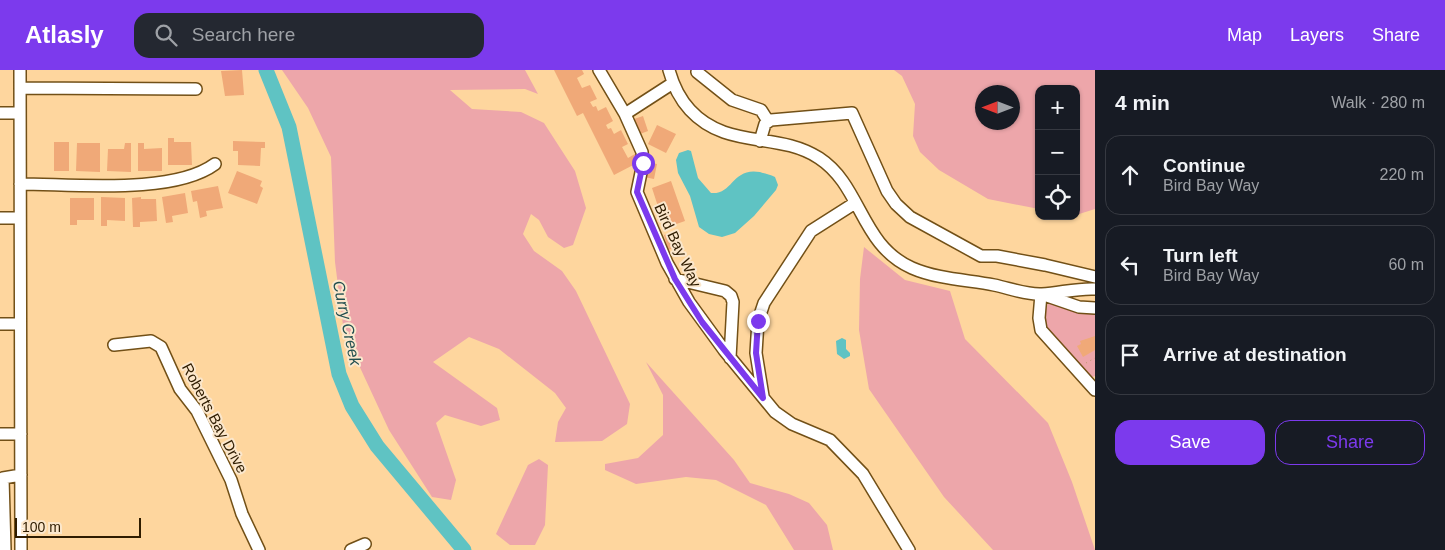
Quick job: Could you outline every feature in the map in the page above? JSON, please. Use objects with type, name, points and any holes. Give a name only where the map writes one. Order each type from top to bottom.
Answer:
[{"type":"street","points":[[21,70],[21,550]]},
{"type":"street","name":"Bird Bay Way","points":[[599,70],[624,114],[643,155],[637,192],[675,279],[702,322],[782,419],[836,444],[863,474],[909,550]]},
{"type":"street","points":[[669,70],[673,83],[688,108],[709,126],[735,136],[793,146],[819,158],[840,178],[878,243],[894,258],[914,269],[1040,294],[1079,307],[1095,308]]},
{"type":"street","points":[[697,72],[732,100],[761,110],[768,121]]},
{"type":"street","points":[[624,114],[673,83]]},
{"type":"street","points":[[20,88],[196,89]]},
{"type":"street","points":[[0,113],[20,113]]},
{"type":"street","points":[[768,121],[852,113],[887,191],[896,204],[910,217],[981,256],[1026,262],[1095,277]]},
{"type":"street","points":[[760,141],[768,121]]},
{"type":"street","points":[[20,184],[160,183],[197,175],[215,164]]},
{"type":"street","points":[[763,398],[756,353],[758,321],[764,303],[811,230],[855,203]]},
{"type":"street","points":[[0,218],[20,218]]},
{"type":"street","points":[[675,279],[725,291],[731,296],[733,302],[730,358]]},
{"type":"street","points":[[1040,294],[1095,289]]},
{"type":"street","points":[[1040,294],[1039,318],[1041,330],[1095,390]]},
{"type":"street","points":[[0,324],[20,324]]},
{"type":"street","name":"Roberts Bay Drive","points":[[114,345],[151,341],[161,347],[180,389],[197,411],[231,480],[242,514],[259,550]]},
{"type":"street","points":[[0,434],[21,434]]},
{"type":"street","points":[[5,550],[4,478],[21,475]]},
{"type":"street","points":[[4,527],[21,527]]},
{"type":"street","points":[[351,550],[365,544]]},
{"type":"path","points":[[1076,368],[1095,358]]},
{"type":"shaded area","points":[[282,70],[525,70],[538,94],[525,89],[450,90],[472,109],[521,112],[544,123],[575,171],[586,208],[573,245],[564,248],[548,237],[539,220],[531,214],[523,234],[534,251],[562,271],[576,291],[630,404],[627,424],[602,441],[555,442],[558,422],[566,408],[555,393],[499,349],[469,337],[433,362],[497,408],[500,420],[481,426],[445,415],[436,423],[456,480],[451,500],[432,497],[389,430],[344,333],[335,262],[331,157],[308,108]]},
{"type":"shaded area","points":[[894,70],[1095,70],[1095,209],[1080,214],[1080,85],[1035,85],[1035,208],[988,199],[939,170],[920,152],[913,136],[915,104],[902,76]]},
{"type":"shaded area","points":[[864,247],[905,280],[950,291],[965,339],[1048,423],[1072,482],[1095,550],[993,550],[944,497],[869,389],[859,330],[860,279]]},
{"type":"shaded area","points":[[1048,303],[1095,313],[1095,376],[1090,378],[1045,329],[1043,319]]},
{"type":"shaded area","points":[[646,362],[734,460],[750,483],[789,494],[809,503],[827,525],[833,550],[794,550],[766,505],[716,480],[686,477],[636,484],[605,470],[605,464],[638,458],[663,435],[663,395]]},
{"type":"shaded area","points":[[539,459],[548,465],[545,525],[535,545],[510,545],[496,534],[528,465]]},
{"type":"water","points":[[691,151],[698,178],[711,193],[724,190],[744,173],[751,172],[760,172],[775,177],[778,185],[776,190],[754,216],[735,233],[722,237],[709,234],[699,227],[690,196],[678,173],[676,160],[679,153]]},
{"type":"water","points":[[842,338],[846,340],[846,349],[850,353],[850,356],[844,359],[837,354],[836,341]]},
{"type":"building","points":[[242,70],[244,95],[225,96],[221,71]]},
{"type":"building","points":[[554,70],[582,70],[584,74],[577,78],[582,88],[590,85],[597,99],[590,102],[593,107],[596,106],[598,111],[606,107],[613,121],[606,125],[608,129],[611,128],[614,134],[621,130],[628,144],[622,147],[628,158],[635,154],[639,162],[614,175],[583,113],[577,116]]},
{"type":"building","points":[[643,116],[648,131],[640,134],[634,119]]},
{"type":"building","points":[[657,125],[676,134],[666,153],[648,144]]},
{"type":"building","points":[[168,138],[174,138],[174,142],[191,142],[192,165],[168,165]]},
{"type":"building","points":[[233,141],[265,142],[265,148],[261,148],[260,166],[238,165],[238,151],[233,151]]},
{"type":"building","points":[[54,142],[69,142],[69,171],[54,171]]},
{"type":"building","points":[[77,143],[100,143],[100,172],[76,171]]},
{"type":"building","points":[[125,143],[131,143],[131,172],[107,171],[108,149],[124,149]]},
{"type":"building","points":[[138,143],[144,143],[144,149],[162,148],[162,171],[138,171]]},
{"type":"building","points":[[647,162],[657,164],[654,179],[644,177]]},
{"type":"building","points":[[237,171],[262,181],[260,186],[263,188],[257,204],[228,193]]},
{"type":"building","points":[[671,181],[685,221],[665,228],[652,188]]},
{"type":"building","points":[[218,186],[223,208],[206,211],[207,216],[200,218],[197,201],[193,202],[191,191]]},
{"type":"building","points":[[185,193],[188,213],[172,216],[173,222],[166,223],[162,197]]},
{"type":"building","points":[[101,197],[125,198],[125,221],[107,220],[107,226],[101,226]]},
{"type":"building","points":[[141,197],[141,199],[156,199],[157,221],[140,222],[140,227],[133,227],[132,198]]},
{"type":"building","points":[[70,198],[94,198],[94,220],[77,220],[77,225],[70,225]]},
{"type":"building","points":[[672,232],[677,247],[668,250],[664,235]]},
{"type":"building","points":[[1095,336],[1095,350],[1083,357],[1077,346],[1081,344],[1080,341]]},
{"type":"waterway","name":"Curry Creek","points":[[266,70],[289,127],[339,374],[352,406],[377,446],[464,550]]},
{"type":"route","points":[[643,163],[637,192],[675,279],[702,322],[763,398],[756,353],[758,321]]}]
